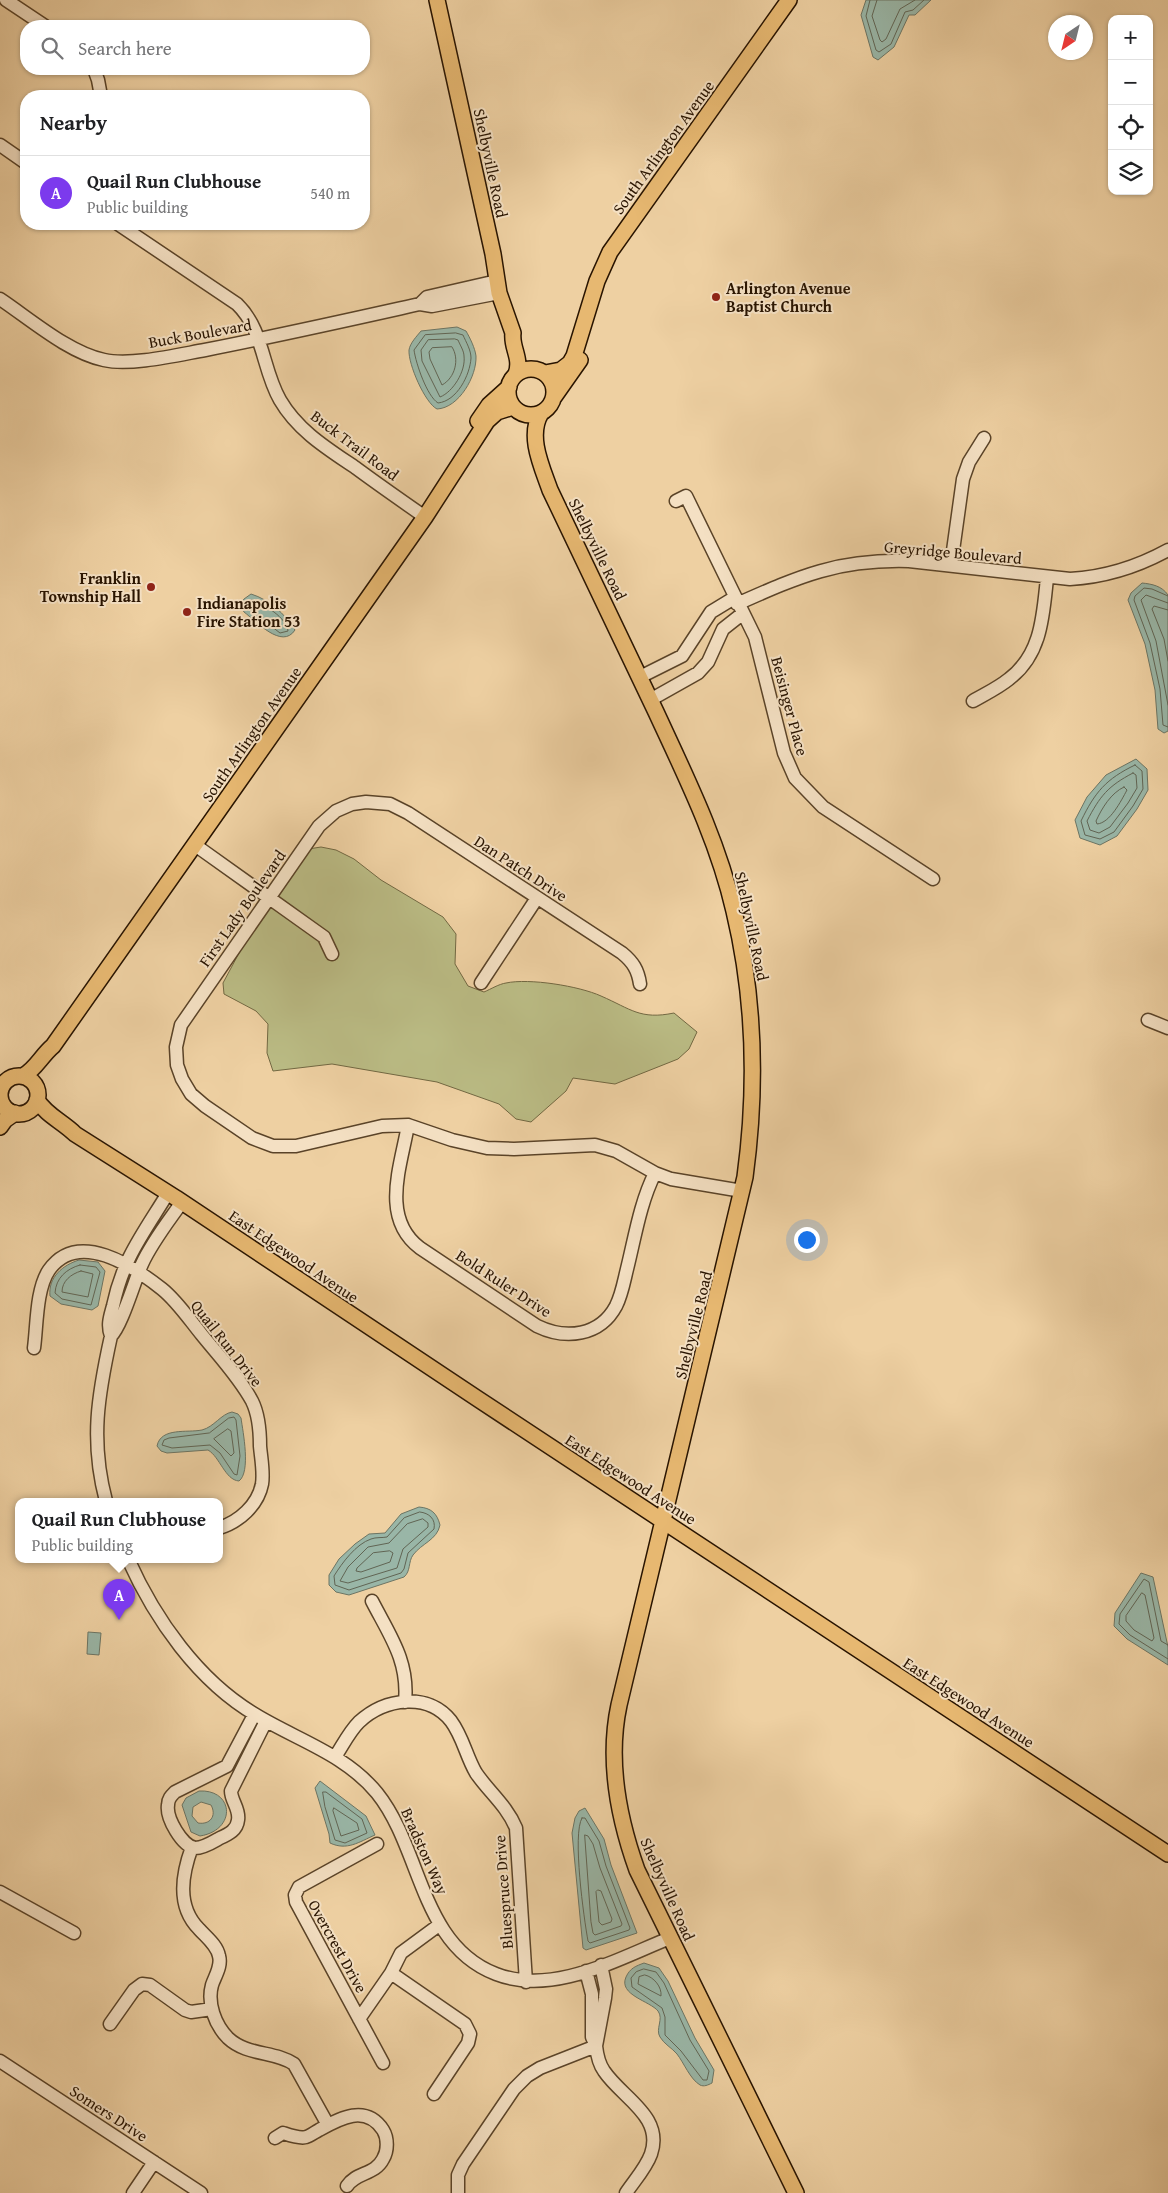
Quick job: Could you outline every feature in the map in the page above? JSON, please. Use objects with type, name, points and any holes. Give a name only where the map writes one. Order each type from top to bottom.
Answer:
[{"type":"main road","name":"Shelbyville Road","points":[[437,0],[498,287],[513,333]]},
{"type":"main road","name":"South Arlington Avenue","points":[[542,372],[561,370],[570,363],[576,352],[585,325],[597,281],[614,246],[789,0]]},
{"type":"main road","name":"South Arlington Avenue","points":[[554,397],[581,359],[586,340],[585,325]]},
{"type":"main road","points":[[513,333],[520,339],[533,364],[552,382],[554,397],[550,406],[541,413],[534,427],[539,461]]},
{"type":"main road","points":[[513,333],[512,340],[518,357],[508,396],[516,409],[529,444],[539,461]]},
{"type":"main road","points":[[512,381],[527,369],[542,372]]},
{"type":"main road","name":"South Arlington Avenue","points":[[474,439],[474,429],[481,415],[512,381]]},
{"type":"main road","name":"South Arlington Avenue","points":[[12,1076],[35,1068],[45,1053],[53,1046],[425,517],[474,439],[492,416],[516,409]]},
{"type":"main road","points":[[516,409],[529,415],[541,413]]},
{"type":"main road","name":"Shelbyville Road","points":[[539,461],[550,490],[700,807],[715,845],[735,913],[743,954],[750,1006],[753,1077],[749,1145],[742,1191],[618,1710],[614,1762],[617,1802],[625,1837],[640,1878],[796,2193]]},
{"type":"main road","name":"South Arlington Avenue","points":[[37,1095],[41,1075],[51,1057],[53,1046]]},
{"type":"main road","points":[[12,1076],[31,1081],[46,1113],[63,1122],[75,1134],[7,1109],[1,1097],[5,1082],[12,1076]]},
{"type":"main road","points":[[0,1128],[5,1120],[31,1109],[37,1095]]},
{"type":"main road","name":"East Edgewood Avenue","points":[[75,1134],[182,1202],[478,1400],[1168,1854]]},
{"type":"street","points":[[6,0],[36,20]]},
{"type":"street","points":[[96,75],[100,90]]},
{"type":"street","points":[[0,145],[20,159]]},
{"type":"street","name":"Buck Trail Road","points":[[127,230],[237,304],[252,322],[274,389],[282,404],[302,429],[425,517]]},
{"type":"street","name":"Buck Boulevard","points":[[0,299],[72,348],[104,360],[129,361],[173,356],[259,340],[420,304],[427,297],[498,287]]},
{"type":"street","points":[[951,565],[963,479],[970,462],[984,438]]},
{"type":"street","name":"Beisinger Place","points":[[676,501],[686,496],[755,637],[784,753],[795,778],[823,807],[932,878]]},
{"type":"street","name":"Greyridge Boulevard","points":[[640,678],[682,656],[697,636],[711,612],[738,605],[799,577],[842,565],[895,560],[1070,579],[1102,576],[1138,565],[1168,550]]},
{"type":"street","points":[[973,701],[1009,679],[1030,656],[1040,630],[1047,578]]},
{"type":"street","name":"Greyridge Boulevard","points":[[650,700],[698,673],[708,662],[723,629],[738,605]]},
{"type":"street","name":"First Lady Boulevard","points":[[366,802],[344,807],[325,820],[186,1017],[178,1034],[176,1060],[186,1086],[198,1100],[252,1138],[273,1146],[296,1146],[382,1126],[408,1125]]},
{"type":"street","name":"Dan Patch Drive","points":[[366,802],[390,804],[408,813],[629,959],[638,971],[640,984]]},
{"type":"street","points":[[195,845],[324,937],[332,954]]},
{"type":"street","points":[[481,983],[537,898]]},
{"type":"street","points":[[1148,1020],[1168,1028]]},
{"type":"street","points":[[408,1125],[465,1144],[487,1148],[514,1149],[596,1145],[616,1152],[655,1173],[671,1179],[742,1191]]},
{"type":"street","name":"Bold Ruler Drive","points":[[408,1125],[395,1197],[396,1211],[404,1232],[420,1248],[529,1321],[545,1330],[558,1334],[581,1334],[594,1328],[608,1317],[616,1306],[645,1197],[655,1173]]},
{"type":"street","points":[[105,1498],[98,1464],[96,1423],[100,1387],[111,1336],[117,1330],[132,1268],[131,1251],[168,1193]]},
{"type":"street","points":[[132,1268],[151,1248],[182,1202]]},
{"type":"street","name":"Quail Run Drive","points":[[34,1348],[42,1285],[47,1273],[56,1262],[70,1254],[93,1251],[132,1268],[162,1289],[236,1377],[255,1409],[260,1427],[261,1487],[257,1497],[246,1512],[235,1521],[223,1526]]},
{"type":"street","name":"Bradston Way","points":[[130,1563],[162,1620],[186,1652],[228,1697],[266,1721],[335,1757],[370,1785],[393,1815],[439,1924],[462,1954],[496,1974],[526,1982],[554,1981],[586,1971],[670,1938]]},
{"type":"street","points":[[372,1601],[403,1666],[406,1680],[405,1702]]},
{"type":"street","name":"Bluespruce Drive","points":[[335,1757],[354,1728],[368,1715],[383,1707],[405,1702],[426,1703],[442,1712],[461,1736],[476,1773],[511,1815],[516,1828],[526,1982]]},
{"type":"street","points":[[254,1714],[227,1766],[179,1790],[169,1799],[168,1812],[181,1839],[192,1847],[206,1846],[230,1833],[237,1826],[239,1816],[231,1797],[231,1791],[266,1721]]},
{"type":"street","name":"Overcrest Drive","points":[[377,1844],[299,1887],[294,1895],[296,1902],[383,2062]]},
{"type":"street","points":[[192,1847],[184,1868],[183,1895],[191,1920],[214,1944],[220,1958],[212,1988],[212,2009],[222,2031],[239,2046],[286,2059],[294,2064],[328,2125]]},
{"type":"street","points":[[0,1892],[74,1932]]},
{"type":"street","name":"Overcrest Drive","points":[[360,2019],[391,1973],[401,1953],[439,1924]]},
{"type":"street","points":[[596,2046],[606,1989],[600,1965]]},
{"type":"street","points":[[586,1971],[592,1994],[592,2037],[600,2063],[604,2072],[645,2114],[652,2128],[653,2146],[648,2160],[626,2193]]},
{"type":"street","name":"Overcrest Drive","points":[[391,1973],[465,2024],[470,2034],[468,2043],[434,2094]]},
{"type":"street","points":[[110,2024],[134,1990],[142,1984],[150,1985],[185,2010],[191,2012],[212,2009]]},
{"type":"street","points":[[458,2193],[458,2175],[463,2164],[519,2084],[540,2068],[596,2046]]},
{"type":"street","name":"Somers Drive","points":[[0,2061],[201,2193]]},
{"type":"street","points":[[276,2138],[283,2133],[305,2138],[350,2115],[363,2115],[378,2123],[386,2137],[386,2150],[380,2163],[372,2171],[352,2179],[347,2186]]},
{"type":"street","points":[[133,2193],[154,2162]]},
{"type":"green space","points":[[321,847],[336,850],[354,859],[381,880],[443,917],[456,934],[455,964],[468,986],[484,992],[506,983],[540,982],[592,992],[628,1009],[644,1014],[662,1015],[674,1013],[697,1032],[689,1049],[678,1059],[615,1084],[573,1078],[566,1091],[531,1122],[516,1119],[499,1104],[437,1082],[332,1064],[273,1071],[267,1053],[268,1024],[256,1011],[224,994],[223,983],[269,897],[302,850]]},
{"type":"water","points":[[866,0],[931,0],[915,15],[909,15],[894,47],[878,60],[873,57],[861,15]]},
{"type":"water","points":[[457,327],[466,331],[473,346],[476,364],[470,381],[459,397],[453,403],[437,409],[427,399],[418,382],[411,364],[409,350],[421,331]]},
{"type":"water","points":[[1142,583],[1163,589],[1168,595],[1168,731],[1164,733],[1158,729],[1155,690],[1145,644],[1128,600],[1131,593]]},
{"type":"water","points":[[251,594],[276,608],[295,630],[290,635],[283,637],[276,635],[269,632],[244,612],[240,605]]},
{"type":"water","points":[[1136,759],[1147,769],[1148,790],[1137,809],[1117,836],[1100,845],[1080,838],[1075,820],[1087,797],[1106,775]]},
{"type":"water","points":[[79,1260],[98,1262],[105,1271],[98,1306],[92,1310],[61,1304],[50,1296],[51,1283],[58,1273],[67,1265]]},
{"type":"water","points":[[232,1412],[238,1414],[241,1418],[244,1442],[245,1469],[239,1481],[234,1480],[226,1473],[208,1450],[167,1453],[161,1451],[157,1446],[159,1440],[169,1433],[202,1430],[224,1415]]},
{"type":"water","points":[[419,1507],[433,1512],[440,1525],[433,1538],[413,1555],[408,1572],[404,1577],[349,1595],[336,1592],[329,1585],[329,1575],[339,1559],[355,1544],[369,1534],[385,1533],[401,1514]]},
{"type":"water","points":[[1141,1573],[1153,1577],[1168,1647],[1168,1665],[1127,1639],[1114,1626],[1115,1613]]},
{"type":"water","points":[[88,1632],[101,1633],[99,1655],[87,1654]]},
{"type":"water","points":[[320,1781],[366,1816],[375,1835],[347,1846],[330,1843],[315,1788]]},
{"type":"water","points":[[199,1791],[211,1792],[219,1796],[226,1810],[225,1819],[212,1832],[200,1836],[191,1832],[182,1805],[186,1798]],"holes":[[[201,1802],[211,1805],[213,1809],[211,1819],[206,1823],[198,1823],[192,1816],[193,1807]]]},
{"type":"water","points":[[585,1808],[604,1839],[611,1865],[637,1933],[586,1950],[583,1948],[572,1833],[575,1818],[579,1811]]},
{"type":"water","points":[[644,1963],[659,1968],[668,1981],[695,2038],[714,2070],[712,2083],[702,2086],[693,2079],[677,2054],[660,2037],[658,2031],[660,2014],[658,2011],[630,1993],[626,1988],[626,1977],[629,1971]]},
{"type":"place","name":"Arlington Avenue Baptist Church","points":[[716,297]]},
{"type":"place","name":"Franklin Township Hall","points":[[151,587]]},
{"type":"place","name":"Indianapolis Fire Station 53","points":[[187,612]]},
{"type":"place","name":"Quail Run Clubhouse","points":[[119,1620]]}]
